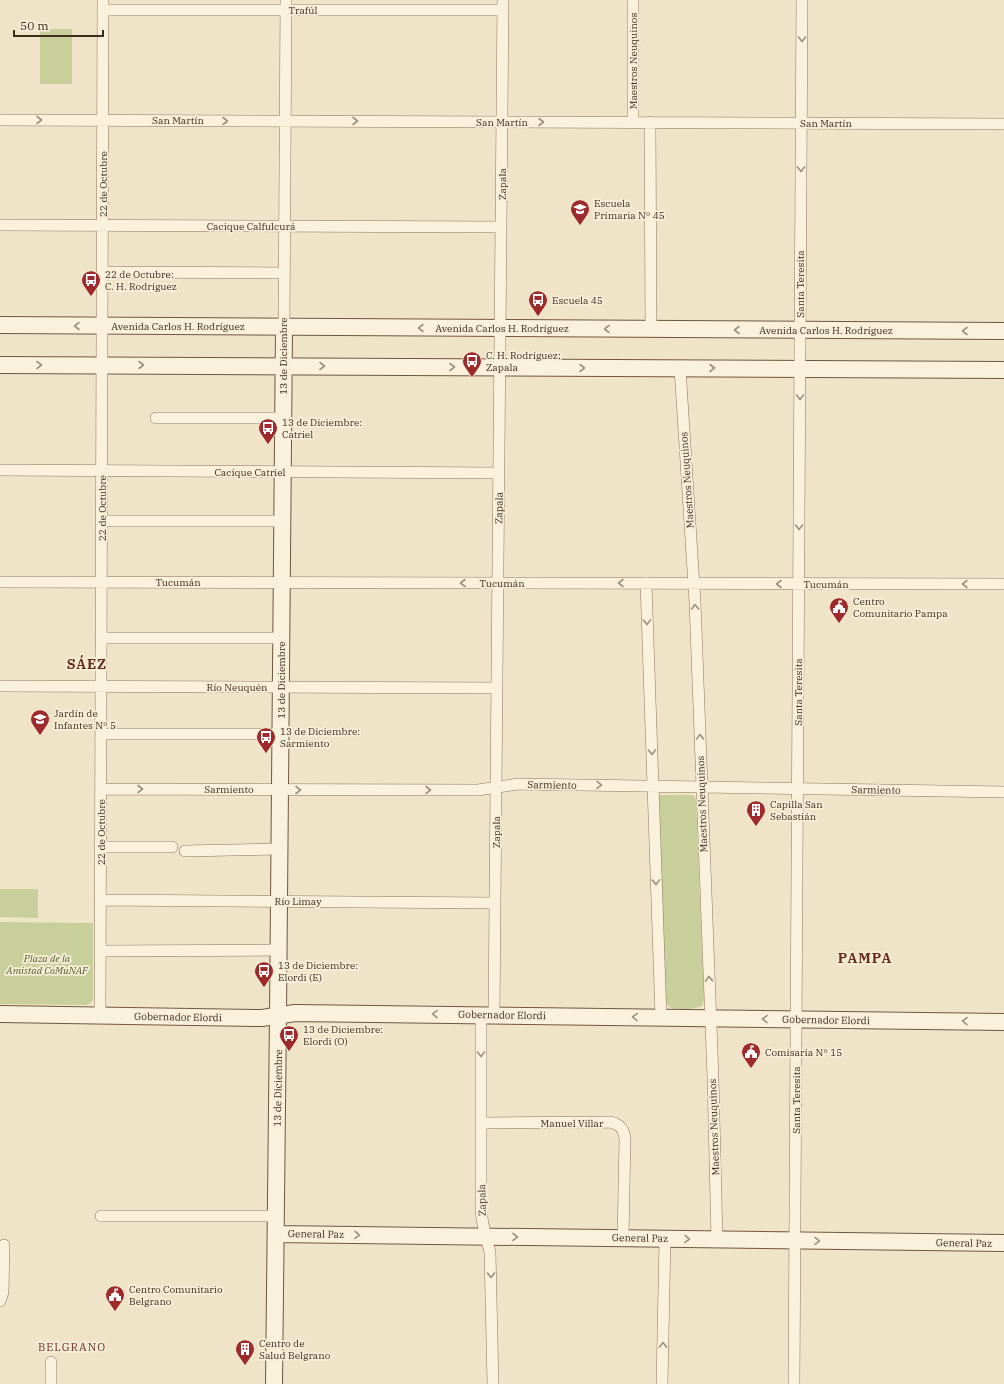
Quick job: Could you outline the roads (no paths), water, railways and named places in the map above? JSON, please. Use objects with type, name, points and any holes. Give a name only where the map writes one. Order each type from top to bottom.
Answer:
[{"type":"street","name":"Maestros Neuquinos","points":[[633,0],[633,122]]},
{"type":"street","name":"Santa Teresita","points":[[794,1384],[802,0]]},
{"type":"street","name":"Trafúl","points":[[103,5],[503,5]]},
{"type":"street","name":"22 de Octubre","points":[[100,1016],[103,5]]},
{"type":"street","name":"13 de Diciembre","points":[[274,1384],[280,901],[286,5]]},
{"type":"street","name":"Zapala","points":[[493,1384],[490,1258],[481,1212],[481,1123],[496,903],[503,5]]},
{"type":"street","name":"San Martín","points":[[0,120],[1004,124]]},
{"type":"street","points":[[650,122],[651,329]]},
{"type":"street","name":"Cacique Calfulcurá","points":[[0,225],[501,227]]},
{"type":"street","points":[[103,272],[284,274]]},
{"type":"street","name":"Avenida Carlos H. Rodríguez","points":[[0,325],[1004,331]]},
{"type":"street","points":[[0,365],[1004,370]]},
{"type":"street","name":"Maestros Neuquinos","points":[[680,368],[694,584],[711,1018],[717,1239]]},
{"type":"street","points":[[156,418],[283,418]]},
{"type":"street","name":"Cacique Catriel","points":[[0,470],[499,473]]},
{"type":"street","points":[[102,521],[282,521]]},
{"type":"street","name":"Tucumán","points":[[0,582],[1004,584]]},
{"type":"street","points":[[646,583],[661,1017]]},
{"type":"street","points":[[102,638],[281,638]]},
{"type":"street","name":"Río Neuquén","points":[[0,686],[497,688]]},
{"type":"street","points":[[101,734],[281,734]]},
{"type":"street","name":"Sarmiento","points":[[101,789],[478,790],[514,784],[1004,792]]},
{"type":"street","points":[[101,847],[172,847]]},
{"type":"street","points":[[185,851],[280,848]]},
{"type":"street","name":"Río Limay","points":[[101,900],[496,903]]},
{"type":"street","points":[[100,951],[279,950]]},
{"type":"street","name":"Gobernador Elordi","points":[[0,1014],[262,1018],[295,1013],[1004,1022]]},
{"type":"street","name":"Manuel Villar","points":[[481,1123],[610,1122],[621,1126],[625,1139],[623,1238]]},
{"type":"street","points":[[101,1216],[276,1216]]},
{"type":"street","name":"General Paz","points":[[276,1234],[1004,1243]]},
{"type":"street","points":[[662,1384],[665,1239]]},
{"type":"street","points":[[0,1301],[4,1292],[4,1245]]},
{"type":"street","points":[[51,1362],[51,1384]]},
{"type":"place","name":"Escuela Primaria N° 45","points":[[580,226]]},
{"type":"place","name":"22 de Octubre: C. H. Rodríguez","points":[[91,297]]},
{"type":"place","name":"Escuela 45","points":[[538,317]]},
{"type":"place","name":"C. H. Rodríguez: Zapala","points":[[472,378]]},
{"type":"place","name":"13 de Diciembre: Catriel","points":[[268,445]]},
{"type":"place","name":"Centro Comunitario Pampa","points":[[839,624]]},
{"type":"place","name":"Jardín de Infantes N° 5","points":[[40,736]]},
{"type":"place","name":"13 de Diciembre: Sarmiento","points":[[266,754]]},
{"type":"place","name":"Capilla San Sebastián","points":[[756,827]]},
{"type":"place","name":"13 de Diciembre: Elordi (E)","points":[[264,988]]},
{"type":"place","name":"13 de Diciembre: Elordi (O)","points":[[289,1052]]},
{"type":"place","name":"Comisaría N° 15","points":[[751,1069]]},
{"type":"place","name":"Centro Comunitario Belgrano","points":[[115,1312]]},
{"type":"place","name":"Centro de Salud Belgrano","points":[[245,1366]]},
{"type":"district","name":"SÁEZ","points":[[87,664]]},
{"type":"district","name":"PAMPA","points":[[865,958]]},
{"type":"district","name":"BELGRANO","points":[[72,1347]]},
{"type":"park label","name":"Plaza de la Amistad CoMuNAF","points":[[47,964]]}]
